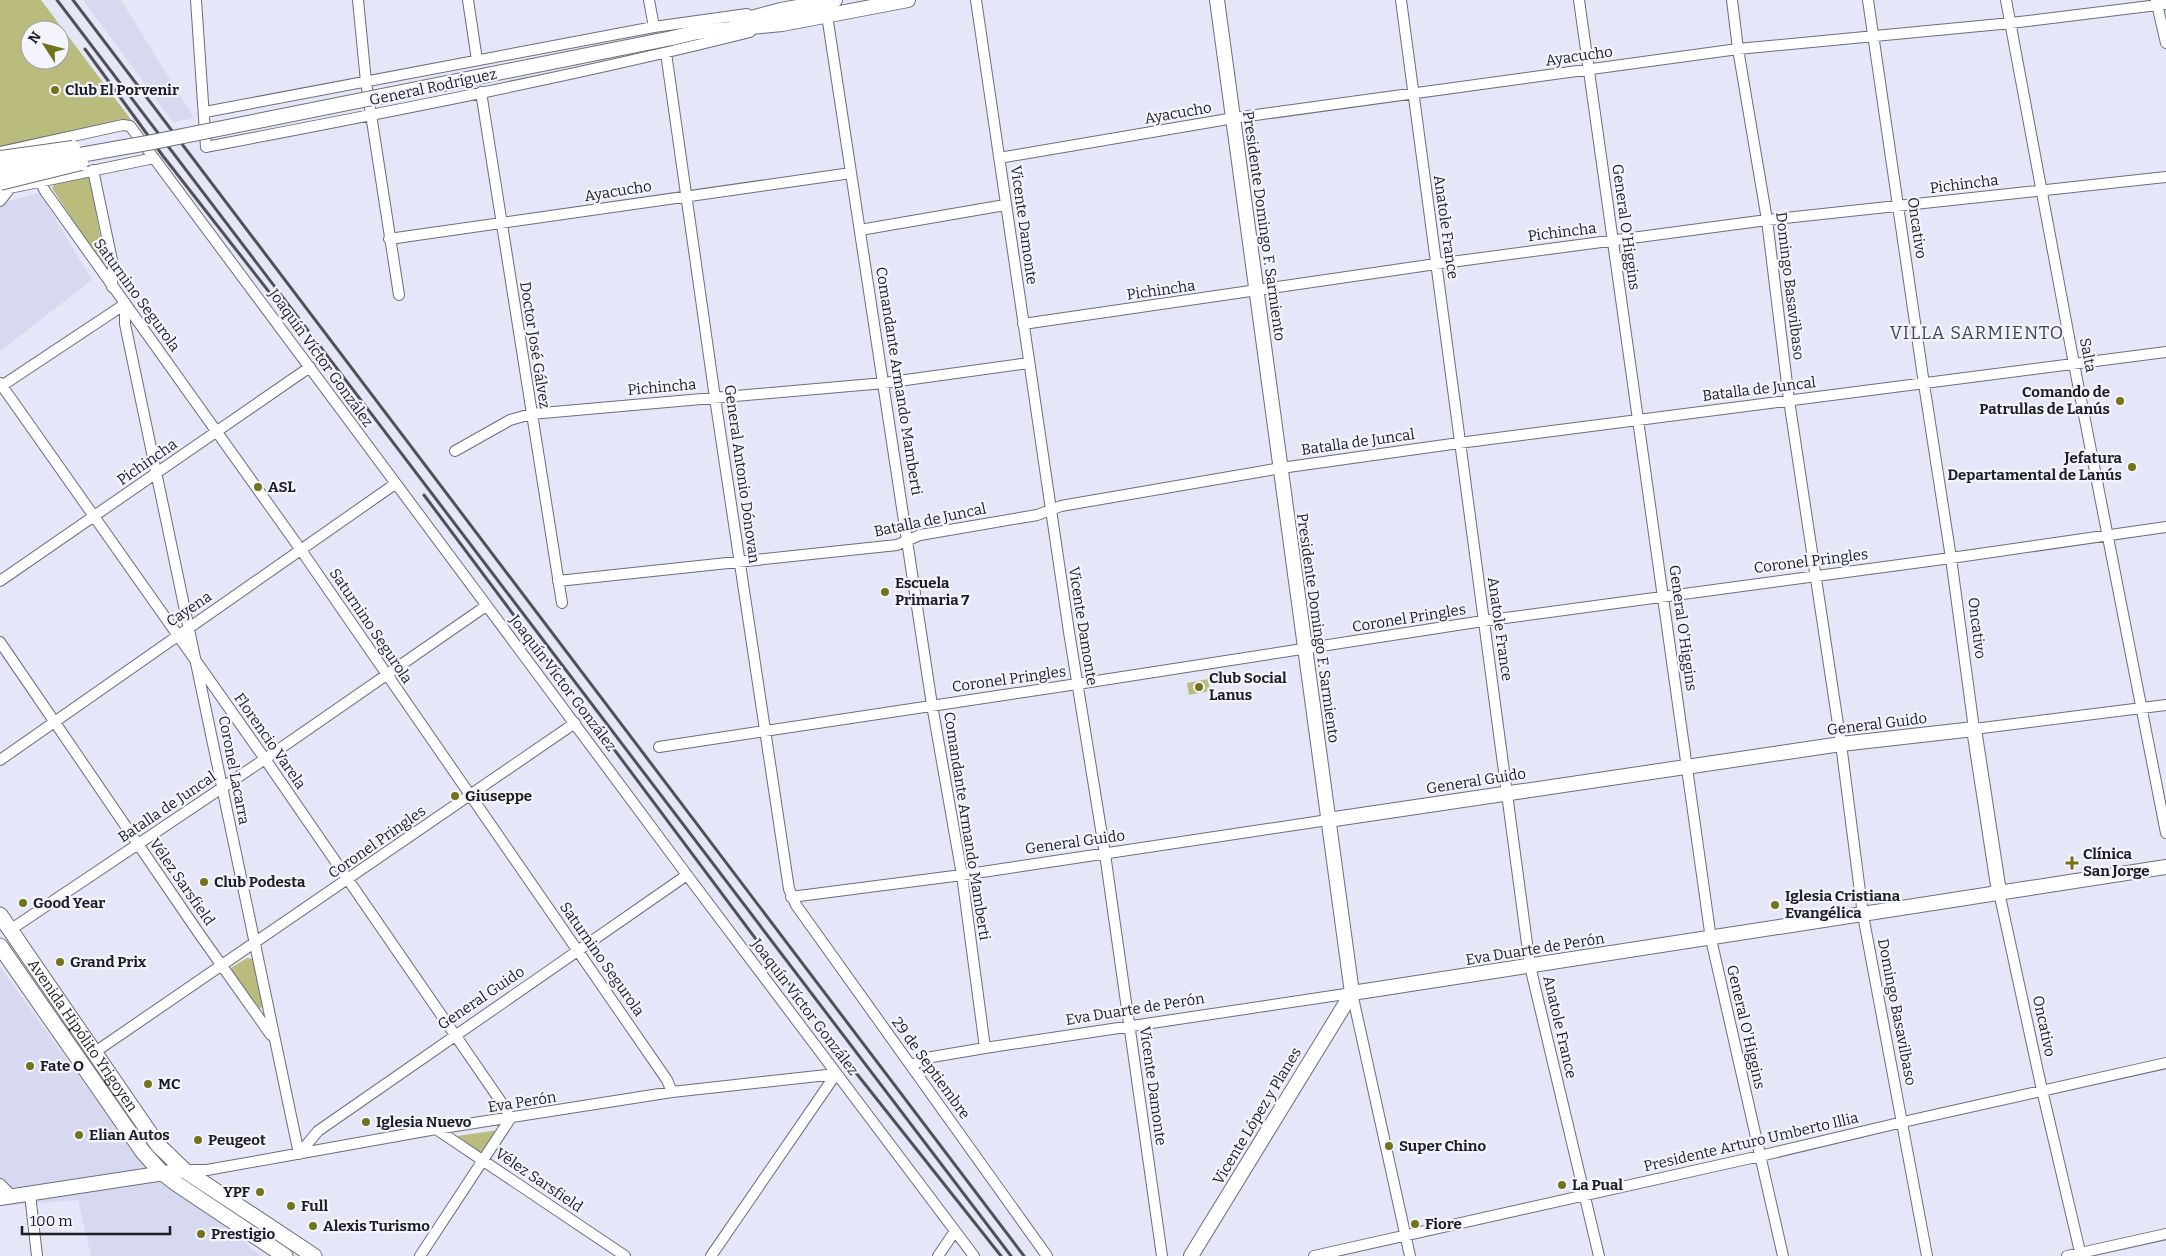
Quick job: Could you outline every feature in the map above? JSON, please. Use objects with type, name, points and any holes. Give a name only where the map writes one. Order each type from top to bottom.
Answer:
[{"type":"main road","points":[[0,172],[41,162],[151,142],[672,38],[781,10],[828,4],[908,0]]},
{"type":"main road","name":"Presidente Domingo F. Sarmiento","points":[[1217,0],[1352,993]]},
{"type":"main road","points":[[698,32],[782,24],[828,4]]},
{"type":"main road","points":[[0,158],[32,152],[101,144],[151,142]]},
{"type":"main road","points":[[5,185],[151,142]]},
{"type":"main road","name":"General Guido","points":[[1328,820],[1840,744],[1974,729]]},
{"type":"main road","name":"Oncativo","points":[[1974,729],[1999,892]]},
{"type":"main road","name":"Eva Duarte de Perón","points":[[1352,993],[1712,939],[2166,867]]},
{"type":"main road","name":"Avenida Hipólito Yrigoyen","points":[[0,916],[158,1144],[184,1170],[314,1256]]},
{"type":"main road","name":"Avenida Hipólito Yrigoyen","points":[[0,946],[143,1152],[161,1172],[285,1256]]},
{"type":"main road","name":"Vicente López y Planes","points":[[1191,1256],[1352,993]]},
{"type":"main road","points":[[6,1197],[184,1170]]},
{"type":"street","points":[[196,0],[205,112]]},
{"type":"street","points":[[358,0],[366,82],[399,295]]},
{"type":"street","points":[[468,0],[477,60]]},
{"type":"street","points":[[649,0],[654,27]]},
{"type":"street","name":"Vicente Damonte","points":[[976,0],[1050,510],[1105,854],[1162,1256]]},
{"type":"street","name":"Anatole France","points":[[1400,0],[1530,966],[1598,1256]]},
{"type":"street","name":"General O'Higgins","points":[[1579,0],[1712,939],[1783,1256]]},
{"type":"street","name":"Domingo Basavilbaso","points":[[1732,0],[1738,49],[1768,220],[1789,400],[1840,744],[1863,915],[1927,1256]]},
{"type":"street","name":"Oncativo","points":[[1868,0],[1951,558],[1974,729]]},
{"type":"street","name":"Salta","points":[[2006,0],[2074,364],[2166,833]]},
{"type":"street","points":[[2160,3],[2166,43]]},
{"type":"street","name":"Ayacucho","points":[[999,158],[1234,118],[1738,49],[2011,23],[2160,3]]},
{"type":"street","name":"Comandante Armando Mamberti","points":[[828,4],[851,173],[932,704],[962,875],[985,1048]]},
{"type":"street","name":"General Rodríguez","points":[[781,10],[654,27],[205,112],[206,147],[371,115],[666,53],[782,24]]},
{"type":"street","name":"General Antonio Dónovan","points":[[666,53],[715,398],[789,889],[792,897]]},
{"type":"street","name":"Doctor José Gálvez","points":[[481,92],[562,603]]},
{"type":"street","name":"Joaquín Víctor González","points":[[0,152],[123,125],[130,126],[686,875],[974,1256]]},
{"type":"street","points":[[0,190],[5,185],[40,181],[154,158]]},
{"type":"street","points":[[93,170],[113,265],[112,287]]},
{"type":"street","name":"Ayacucho","points":[[389,239],[851,173]]},
{"type":"street","name":"Pichincha","points":[[1023,324],[1436,264],[1768,220],[2166,177]]},
{"type":"street","name":"Saturnino Segurola","points":[[40,181],[112,287],[302,550],[470,796],[668,1080],[672,1092]]},
{"type":"street","points":[[0,202],[5,185]]},
{"type":"street","points":[[860,230],[1005,205]]},
{"type":"street","points":[[1,385],[125,304]]},
{"type":"street","name":"Coronel Lacarra","points":[[125,304],[126,324],[156,474],[198,664],[222,788],[299,1154]]},
{"type":"street","name":"Batalla de Juncal","points":[[558,581],[896,545],[920,534],[1037,515],[1061,506],[1280,468],[1459,443],[2166,352]]},
{"type":"street","name":"Pichincha","points":[[455,451],[510,420],[531,414],[884,383],[1029,363]]},
{"type":"street","name":"Pichincha","points":[[0,581],[310,367]]},
{"type":"street","name":"Florencio Varela","points":[[1,385],[265,759],[506,1109],[510,1119]]},
{"type":"street","name":"Cayena","points":[[0,760],[395,484]]},
{"type":"street","name":"Coronel Pringles","points":[[659,747],[1484,621],[2166,527]]},
{"type":"street","name":"Batalla de Juncal","points":[[10,930],[265,759],[486,606]]},
{"type":"street","name":"Vélez Sarsfield","points":[[0,642],[222,966],[274,1038]]},
{"type":"street","name":"General Guido","points":[[1974,729],[2166,705]]},
{"type":"street","name":"Coronel Pringles","points":[[95,1052],[348,881],[575,723]]},
{"type":"street","name":"General Guido","points":[[792,897],[805,897],[962,875],[1328,820]]},
{"type":"street","name":"General Guido","points":[[299,1154],[318,1131],[578,952],[686,875]]},
{"type":"street","name":"Oncativo","points":[[1999,892],[2080,1254]]},
{"type":"street","name":"29 de Septiembre","points":[[792,897],[1047,1256]]},
{"type":"street","name":"Eva Duarte de Perón","points":[[911,1066],[926,1058],[985,1048],[1352,993]]},
{"type":"street","name":"Presidente Domingo F. Sarmiento","points":[[1352,993],[1410,1256]]},
{"type":"street","name":"Presidente Arturo Umberto Illia","points":[[1314,1256],[2166,1063]]},
{"type":"street","points":[[711,1256],[836,1074]]},
{"type":"street","name":"Eva Perón","points":[[184,1170],[207,1170],[436,1129],[510,1119],[672,1092],[836,1074]]},
{"type":"street","points":[[420,1256],[510,1119]]},
{"type":"street","name":"Vélez Sarsfield","points":[[436,1129],[625,1256]]},
{"type":"street","points":[[0,1184],[6,1197]]},
{"type":"street","points":[[30,1194],[37,1256]]},
{"type":"street","points":[[938,1256],[955,1230]]},
{"type":"street","points":[[2067,1256],[2166,1234]]},
{"type":"shaded area","points":[[83,0],[121,0],[194,118],[173,122]]},
{"type":"shaded area","points":[[40,193],[92,280],[0,351],[0,203]]},
{"type":"shaded area","points":[[0,967],[134,1152],[261,1256],[91,1256],[78,1200],[0,1206]]},
{"type":"green space","name":"Club El Porvenir","points":[[0,0],[41,0],[56,20],[20,20],[20,70],[70,70],[70,39],[132,121],[0,147]]},
{"type":"green space","points":[[82,177],[90,178],[105,263],[103,266],[52,188],[55,183]]},
{"type":"green space","name":"Club Social Lanus","points":[[1208,679],[1210,691],[1189,695],[1187,683]]},
{"type":"green space","points":[[247,958],[253,959],[263,1005],[260,1009],[256,1009],[231,972],[232,967]]},
{"type":"green space","points":[[499,1130],[483,1154],[457,1136]]},
{"type":"railway","points":[[57,0],[1011,1256]]},
{"type":"railway","points":[[73,0],[1024,1256]]},
{"type":"railway","points":[[85,49],[163,156],[291,320]]},
{"type":"railway","points":[[424,495],[853,1069],[1001,1256]]},
{"type":"place","name":"Club El Porvenir","points":[[55,90]]},
{"type":"place","name":"Comando de Patrullas de Lanús","points":[[2120,401]]},
{"type":"place","name":"Jefatura Departamental de Lanús","points":[[2132,467]]},
{"type":"place","name":"ASL","points":[[258,487]]},
{"type":"place","name":"Escuela Primaria 7","points":[[885,592]]},
{"type":"place","name":"Club Social Lanus","points":[[1199,687]]},
{"type":"place","name":"Giuseppe","points":[[455,796]]},
{"type":"place","name":"Clínica San Jorge","points":[[2072,863]]},
{"type":"place","name":"Club Podesta","points":[[204,882]]},
{"type":"place","name":"Good Year","points":[[23,903]]},
{"type":"place","name":"Iglesia Cristiana Evangélica","points":[[1775,905]]},
{"type":"place","name":"Grand Prix","points":[[60,962]]},
{"type":"place","name":"Fate O","points":[[30,1066]]},
{"type":"place","name":"MC","points":[[148,1084]]},
{"type":"place","name":"Iglesia Nuevo","points":[[366,1122]]},
{"type":"place","name":"Elian Autos","points":[[79,1135]]},
{"type":"place","name":"Peugeot","points":[[198,1140]]},
{"type":"place","name":"Super Chino","points":[[1389,1146]]},
{"type":"place","name":"La Pual","points":[[1562,1185]]},
{"type":"place","name":"YPF","points":[[260,1192]]},
{"type":"place","name":"Full","points":[[291,1206]]},
{"type":"place","name":"Fiore","points":[[1415,1224]]},
{"type":"place","name":"Alexis Turismo","points":[[313,1226]]},
{"type":"place","name":"Prestigio","points":[[201,1234]]},
{"type":"district","name":"VILLA SARMIENTO","points":[[1977,333]]}]
